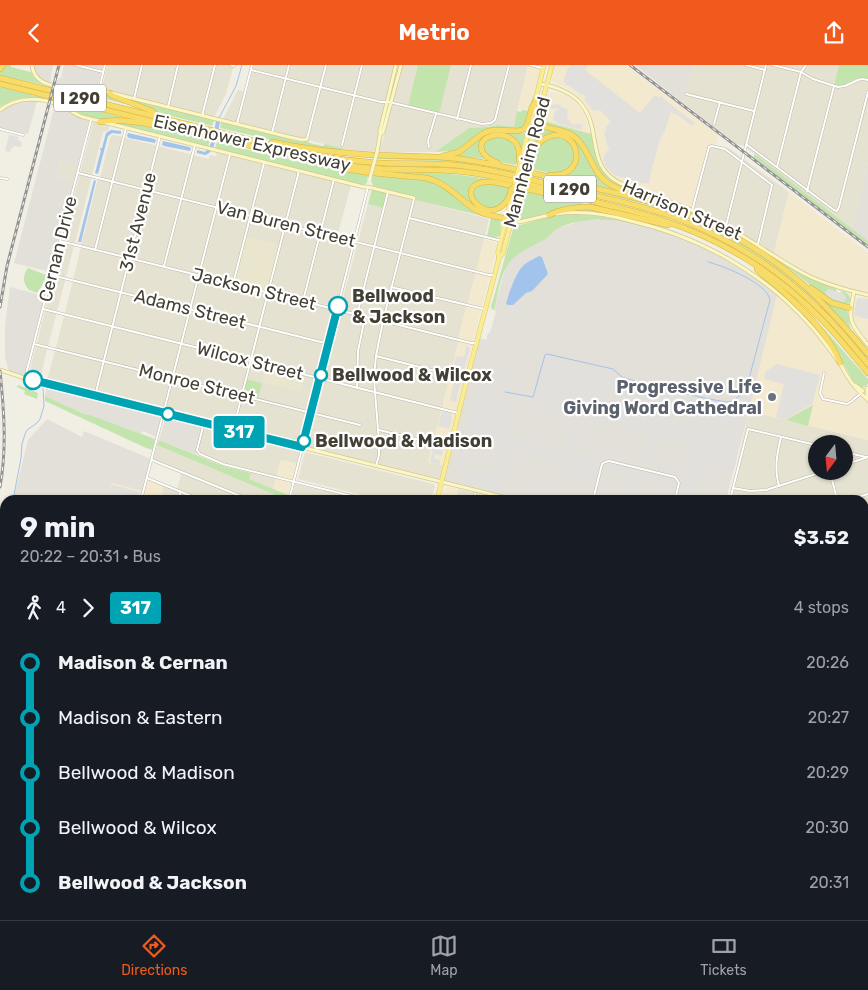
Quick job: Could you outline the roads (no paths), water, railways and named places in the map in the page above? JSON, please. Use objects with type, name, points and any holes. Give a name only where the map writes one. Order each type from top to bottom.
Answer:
[{"type":"highway","points":[[0,69],[3,65]]},
{"type":"highway","name":"Eisenhower Expressway","points":[[0,78],[160,117],[308,160],[371,168],[434,169],[466,172],[500,178],[648,215],[711,239],[752,263],[782,284],[813,311],[868,373]]},
{"type":"highway","name":"Eisenhower Expressway","points":[[0,84],[174,127],[209,132]]},
{"type":"highway","points":[[110,93],[113,96],[152,111],[160,117]]},
{"type":"highway","points":[[438,157],[457,153],[489,131],[496,129],[518,131],[524,129],[527,126],[532,107],[536,101]]},
{"type":"highway","points":[[537,120],[542,125],[565,132],[576,138],[597,171],[608,183],[665,204],[672,209]]},
{"type":"highway","points":[[100,122],[125,121],[174,127]]},
{"type":"highway","points":[[503,166],[487,157],[483,152],[482,144],[488,137],[500,134],[515,141],[520,152],[520,165]]},
{"type":"highway","name":"Eisenhower Expressway","points":[[220,135],[234,136],[338,159],[447,165],[489,170],[636,205],[667,215],[726,240],[776,272],[819,308],[868,364]]},
{"type":"highway","points":[[234,136],[242,135],[330,152],[438,157],[480,162],[636,198],[672,209],[729,233],[756,249],[808,289],[868,353]]},
{"type":"highway","points":[[515,206],[519,203],[528,160],[536,147],[549,137],[560,135],[566,137],[576,149],[576,162],[564,174],[542,175]]},
{"type":"highway","points":[[328,164],[338,168],[434,180],[448,188],[477,211],[509,218]]},
{"type":"highway","points":[[515,186],[511,190],[511,195],[505,203],[496,209],[487,209],[479,206],[471,196],[471,192],[477,183],[486,181],[494,182],[585,201],[594,202]]},
{"type":"highway","points":[[549,215],[570,208],[590,207],[679,226]]},
{"type":"highway","points":[[752,263],[810,319],[830,344],[840,363]]},
{"type":"highway","points":[[775,263],[781,264],[828,301],[850,308]]},
{"type":"main road","name":"Mannheim Road","points":[[528,160],[552,65]]},
{"type":"main road","name":"Mannheim Road","points":[[520,158],[544,66]]},
{"type":"main road","name":"Mannheim Road","points":[[515,186],[520,165]]},
{"type":"main road","name":"Mannheim Road","points":[[499,258],[503,253],[511,195]]},
{"type":"main road","name":"Mannheim Road","points":[[438,495],[467,377],[495,275],[501,240],[515,206]]},
{"type":"street","points":[[32,65],[35,75],[44,82],[64,87],[86,87],[304,140],[307,139],[326,65]]},
{"type":"street","points":[[76,65],[103,72]]},
{"type":"street","points":[[99,90],[105,65]]},
{"type":"street","points":[[134,99],[142,65]]},
{"type":"street","points":[[168,107],[178,65]]},
{"type":"street","points":[[202,115],[215,65]]},
{"type":"street","points":[[237,124],[252,65]]},
{"type":"street","points":[[272,133],[289,65]]},
{"type":"street","points":[[342,145],[362,65]]},
{"type":"street","points":[[290,495],[368,187],[396,65]]},
{"type":"street","points":[[380,135],[383,132],[401,65]]},
{"type":"street","points":[[457,119],[471,65]]},
{"type":"street","points":[[251,70],[478,124],[491,123],[495,120],[509,65]]},
{"type":"street","points":[[530,65],[541,68],[544,66]]},
{"type":"street","points":[[746,65],[765,70]]},
{"type":"street","points":[[726,226],[766,65]]},
{"type":"street","points":[[773,65],[801,72],[813,79],[834,86],[843,87],[858,80],[868,80]]},
{"type":"street","points":[[777,167],[801,72],[806,65]]},
{"type":"street","name":"Harrison Street","points":[[540,83],[564,91],[574,97],[584,108],[599,161],[610,177],[624,185],[726,226],[804,273],[831,285],[868,295]]},
{"type":"street","points":[[808,191],[834,86]]},
{"type":"street","points":[[746,144],[834,211],[837,211],[868,92]]},
{"type":"street","points":[[686,94],[754,111]]},
{"type":"street","points":[[0,110],[19,100],[36,99],[61,105],[80,116],[100,122],[414,198],[391,287],[376,356],[374,377],[380,449],[376,466]]},
{"type":"street","points":[[714,124],[720,102]]},
{"type":"street","points":[[429,147],[428,141],[436,114]]},
{"type":"street","name":"Cernan Drive","points":[[25,378],[91,119]]},
{"type":"street","points":[[95,249],[126,128]]},
{"type":"street","points":[[0,129],[23,135]]},
{"type":"street","name":"31st Avenue","points":[[94,396],[160,136]]},
{"type":"street","points":[[164,267],[195,145]]},
{"type":"street","points":[[692,211],[710,146],[725,149],[772,185],[758,244]]},
{"type":"street","points":[[142,495],[230,154]]},
{"type":"street","points":[[233,284],[264,162]]},
{"type":"street","points":[[233,430],[299,171]]},
{"type":"street","name":"Van Buren Street","points":[[78,173],[495,275]]},
{"type":"street","points":[[0,178],[7,179]]},
{"type":"street","points":[[303,301],[334,179]]},
{"type":"street","points":[[357,315],[388,192]]},
{"type":"street","points":[[509,218],[519,222],[549,215],[582,212],[624,219],[675,234],[718,254],[751,273],[782,297],[813,328],[847,375],[868,399]]},
{"type":"street","points":[[409,218],[501,240]]},
{"type":"street","name":"Jackson Street","points":[[60,241],[476,343]]},
{"type":"street","name":"Adams Street","points":[[51,275],[329,344]]},
{"type":"street","points":[[391,287],[486,309]]},
{"type":"street","points":[[854,292],[850,317],[853,327],[868,345]]},
{"type":"street","name":"Wilcox Street","points":[[43,309],[458,413]]},
{"type":"street","points":[[356,388],[358,351],[366,317]]},
{"type":"street","name":"Monroe Street","points":[[34,344],[360,425]]},
{"type":"street","points":[[376,356],[462,378],[467,377]]},
{"type":"street","points":[[0,370],[94,396],[494,495]]},
{"type":"street","points":[[824,373],[820,393],[823,399],[847,404],[868,387]]},
{"type":"street","points":[[868,387],[868,399]]},
{"type":"street","points":[[204,423],[197,450],[200,454],[223,464],[349,495]]},
{"type":"street","points":[[731,495],[748,429],[808,443]]},
{"type":"street","points":[[379,430],[450,447]]},
{"type":"street","points":[[779,486],[776,465],[781,437]]},
{"type":"street","points":[[853,454],[868,457]]},
{"type":"street","points":[[853,462],[868,457]]},
{"type":"street","points":[[152,460],[238,495]]},
{"type":"street","points":[[594,495],[602,466],[605,462],[612,461],[673,476],[678,480],[679,485],[676,495]]},
{"type":"street","points":[[733,488],[757,491],[808,477]]},
{"type":"street","points":[[147,478],[188,495]]},
{"type":"street","points":[[832,480],[836,495]]},
{"type":"water","points":[[216,121],[220,122],[216,141],[211,151],[205,155],[197,153],[197,150],[205,152],[210,146]]},
{"type":"water","points":[[111,130],[121,131],[121,134],[112,133],[108,136],[98,174],[95,173],[100,148],[102,148],[106,133]]},
{"type":"water","points":[[128,133],[156,140],[155,143],[129,138],[127,136]]},
{"type":"water","points":[[163,141],[191,148],[190,151],[164,146],[162,145]]},
{"type":"water","points":[[94,180],[96,181],[81,242],[78,242]]},
{"type":"water","points":[[539,256],[542,257],[548,274],[532,291],[526,293],[513,305],[506,304],[511,288],[522,267]]},
{"type":"waterway","points":[[219,118],[236,86],[242,65]]},
{"type":"waterway","points":[[505,392],[533,397],[545,355],[547,354],[613,369],[622,377],[641,383],[709,399],[727,402],[735,399],[746,390],[770,300],[761,287],[744,276],[708,262]]},
{"type":"waterway","points":[[14,495],[25,434],[40,419],[44,406],[43,387]]},
{"type":"railway","points":[[0,307],[7,266],[59,65]]},
{"type":"railway","points":[[630,65],[868,247]]},
{"type":"railway","points":[[0,371],[4,415],[4,443],[0,487]]},
{"type":"place","name":"Bellwood & Jackson","points":[[338,306]]},
{"type":"place","name":"Bellwood & Wilcox","points":[[321,375]]},
{"type":"place","name":"Progressive Life Giving Word Cathedral","points":[[772,397]]},
{"type":"place","name":"Bellwood & Madison","points":[[304,441]]}]
